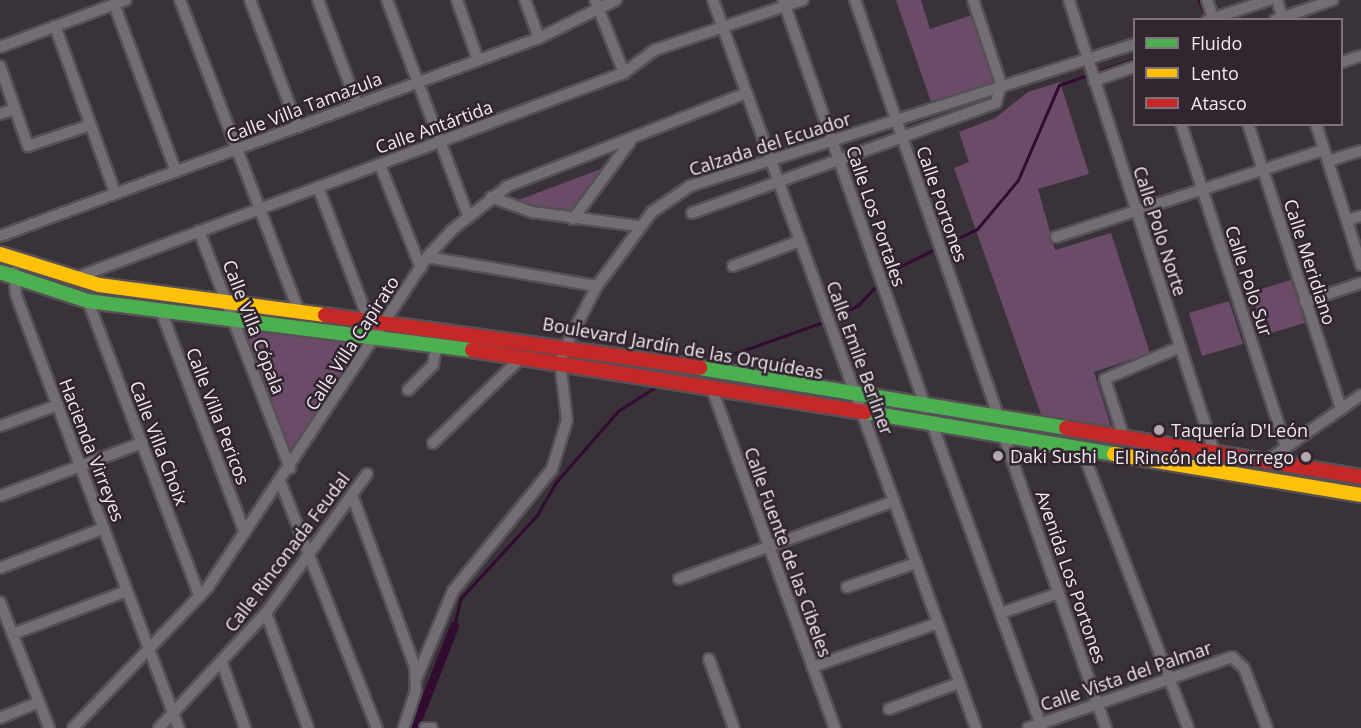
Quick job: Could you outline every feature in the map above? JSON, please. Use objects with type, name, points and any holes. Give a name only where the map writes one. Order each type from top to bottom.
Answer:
[{"type":"street","points":[[0,47],[126,0]]},
{"type":"street","points":[[180,0],[298,309]]},
{"type":"street","points":[[250,0],[297,127]]},
{"type":"street","points":[[318,0],[357,104]]},
{"type":"street","points":[[387,0],[468,216]]},
{"type":"street","points":[[457,0],[478,60]]},
{"type":"street","points":[[525,0],[539,38]]},
{"type":"street","points":[[595,0],[624,73]]},
{"type":"street","name":"Calle Villa Tamazula","points":[[0,236],[539,38],[599,12],[616,0]]},
{"type":"street","name":"Calle Emile Berliner","points":[[713,0],[976,728]]},
{"type":"street","name":"Calle Antártida","points":[[72,279],[624,73],[656,50],[784,3],[803,0]]},
{"type":"street","name":"Calle Portones","points":[[855,0],[999,418]]},
{"type":"street","points":[[974,0],[1001,84]]},
{"type":"street","name":"Calle Polo Norte","points":[[1069,0],[1221,473]]},
{"type":"street","points":[[1207,0],[1211,18]]},
{"type":"street","points":[[1214,18],[1269,0]]},
{"type":"street","points":[[1277,0],[1280,18]]},
{"type":"street","points":[[1283,18],[1333,0]]},
{"type":"street","name":"Calle Los Portales","points":[[784,3],[926,408]]},
{"type":"street","points":[[114,4],[176,172]]},
{"type":"street","points":[[55,26],[115,193]]},
{"type":"street","name":"Calzada del Ecuador","points":[[560,361],[597,286],[638,226],[690,186],[772,163],[1001,84],[1133,44]]},
{"type":"street","points":[[1343,62],[1360,60]]},
{"type":"street","points":[[0,66],[28,146],[90,125]]},
{"type":"street","points":[[1094,81],[1133,67]]},
{"type":"street","name":"Calzada del Ecuador","points":[[692,213],[988,109],[1001,96],[1001,84]]},
{"type":"street","name":"Calle Villa Capirato","points":[[73,728],[200,597],[390,320],[427,257],[468,216],[491,197],[747,93]]},
{"type":"street","points":[[0,114],[15,109]]},
{"type":"street","name":"Calle Polo Sur","points":[[1182,126],[1286,448]]},
{"type":"street","name":"Calle Meridiano","points":[[1249,126],[1341,409]]},
{"type":"street","points":[[1317,126],[1361,265]]},
{"type":"street","points":[[573,219],[598,178],[633,139]]},
{"type":"street","points":[[1056,237],[1324,150]]},
{"type":"street","points":[[1328,161],[1361,151]]},
{"type":"street","points":[[380,165],[421,268]]},
{"type":"street","points":[[318,187],[367,316]]},
{"type":"street","points":[[491,197],[573,219],[638,226]]},
{"type":"street","points":[[1347,220],[1361,216]]},
{"type":"street","name":"Calle Villa Cópala","points":[[199,231],[290,468]]},
{"type":"street","points":[[733,266],[800,241]]},
{"type":"street","name":"Boulevard Jardín de las Orquídeas","points":[[0,254],[72,279],[367,316],[566,346],[926,408],[1124,438],[1262,464],[1361,477]]},
{"type":"street","points":[[427,257],[597,286]]},
{"type":"street","name":"Hacienda Virreyes","points":[[14,260],[14,278],[58,405],[179,728]]},
{"type":"street","name":"Boulevard Jardín de las Orquídeas","points":[[0,272],[88,301],[380,334],[560,361],[1361,495]]},
{"type":"street","points":[[1305,302],[1361,284]]},
{"type":"street","name":"Calle Villa Choix","points":[[88,301],[200,597]]},
{"type":"street","name":"Calle Villa Pericos","points":[[161,311],[245,533]]},
{"type":"street","points":[[408,390],[433,365],[437,343]]},
{"type":"street","points":[[1124,438],[1105,379],[1180,347]]},
{"type":"street","points":[[433,443],[523,356]]},
{"type":"street","points":[[404,728],[416,690],[417,677],[453,591],[557,460],[568,404],[560,361]]},
{"type":"street","name":"Calle Fuente de las Cibeles","points":[[711,386],[835,728]]},
{"type":"street","points":[[1262,464],[1361,395]]},
{"type":"street","points":[[0,426],[58,405]]},
{"type":"street","points":[[932,424],[1041,726]]},
{"type":"street","name":"Avenida Los Portones","points":[[1004,437],[1106,728]]},
{"type":"street","points":[[0,496],[142,443]]},
{"type":"street","points":[[1082,450],[1188,728]]},
{"type":"street","name":"Calle Rinconada Feudal","points":[[159,728],[222,663],[266,613],[367,474]]},
{"type":"street","points":[[280,481],[377,728]]},
{"type":"street","points":[[352,495],[417,677]]},
{"type":"street","points":[[679,579],[894,501]]},
{"type":"street","points":[[0,568],[104,528]]},
{"type":"street","points":[[847,587],[916,562]]},
{"type":"street","points":[[13,634],[127,591]]},
{"type":"street","points":[[1001,614],[1059,592]]},
{"type":"street","points":[[0,602],[49,728]]},
{"type":"street","points":[[266,613],[308,728]]},
{"type":"street","points":[[812,667],[938,623]]},
{"type":"street","name":"Calle Vista del Palmar","points":[[1028,728],[1041,726],[1169,678],[1236,658],[1267,728]]},
{"type":"street","points":[[708,659],[734,728]]},
{"type":"street","points":[[222,663],[245,728]]},
{"type":"street","points":[[889,709],[959,683]]},
{"type":"street","points":[[0,718],[39,702]]},
{"type":"street","points":[[425,728],[432,728]]},
{"type":"shaded area","points":[[896,0],[921,0],[930,29],[975,14],[996,82],[931,102]]},
{"type":"shaded area","points":[[1060,82],[1089,174],[1038,189],[1055,250],[1111,233],[1150,353],[1094,372],[1112,430],[1042,417],[954,168],[969,162],[959,132],[995,118],[1028,92]]},
{"type":"shaded area","points":[[614,164],[570,224],[508,204]]},
{"type":"shaded area","points":[[1291,280],[1305,323],[1264,335],[1251,292]]},
{"type":"shaded area","points":[[1229,301],[1243,344],[1202,356],[1189,313]]},
{"type":"shaded area","points":[[242,329],[370,345],[291,462]]},
{"type":"waterway","points":[[1199,0],[1205,16]]},
{"type":"waterway","points":[[943,245],[977,229],[1018,180],[1059,85],[1133,59]]},
{"type":"waterway","points":[[832,319],[858,305],[891,271],[937,248]]},
{"type":"waterway","points":[[707,363],[826,321]]},
{"type":"waterway","points":[[454,626],[460,599],[537,515],[556,482],[618,411],[660,384]]},
{"type":"waterway","points":[[414,728],[454,626]]},
{"type":"traffic: fast","points":[[0,272],[88,301],[472,350]]},
{"type":"traffic: fast","points":[[700,368],[1066,428]]},
{"type":"traffic: fast","points":[[865,412],[1114,454]]},
{"type":"traffic: slow","points":[[0,254],[99,285],[325,315]]},
{"type":"traffic: slow","points":[[1114,454],[1361,495]]},
{"type":"traffic: jam","points":[[325,315],[700,368]]},
{"type":"traffic: jam","points":[[472,350],[865,412]]},
{"type":"traffic: jam","points":[[1066,428],[1361,477]]},
{"type":"place","name":"Taquería D'León","points":[[1159,430]]},
{"type":"place","name":"Daki Sushi","points":[[998,456]]},
{"type":"place","name":"El Rincón del Borrego","points":[[1306,457]]}]
